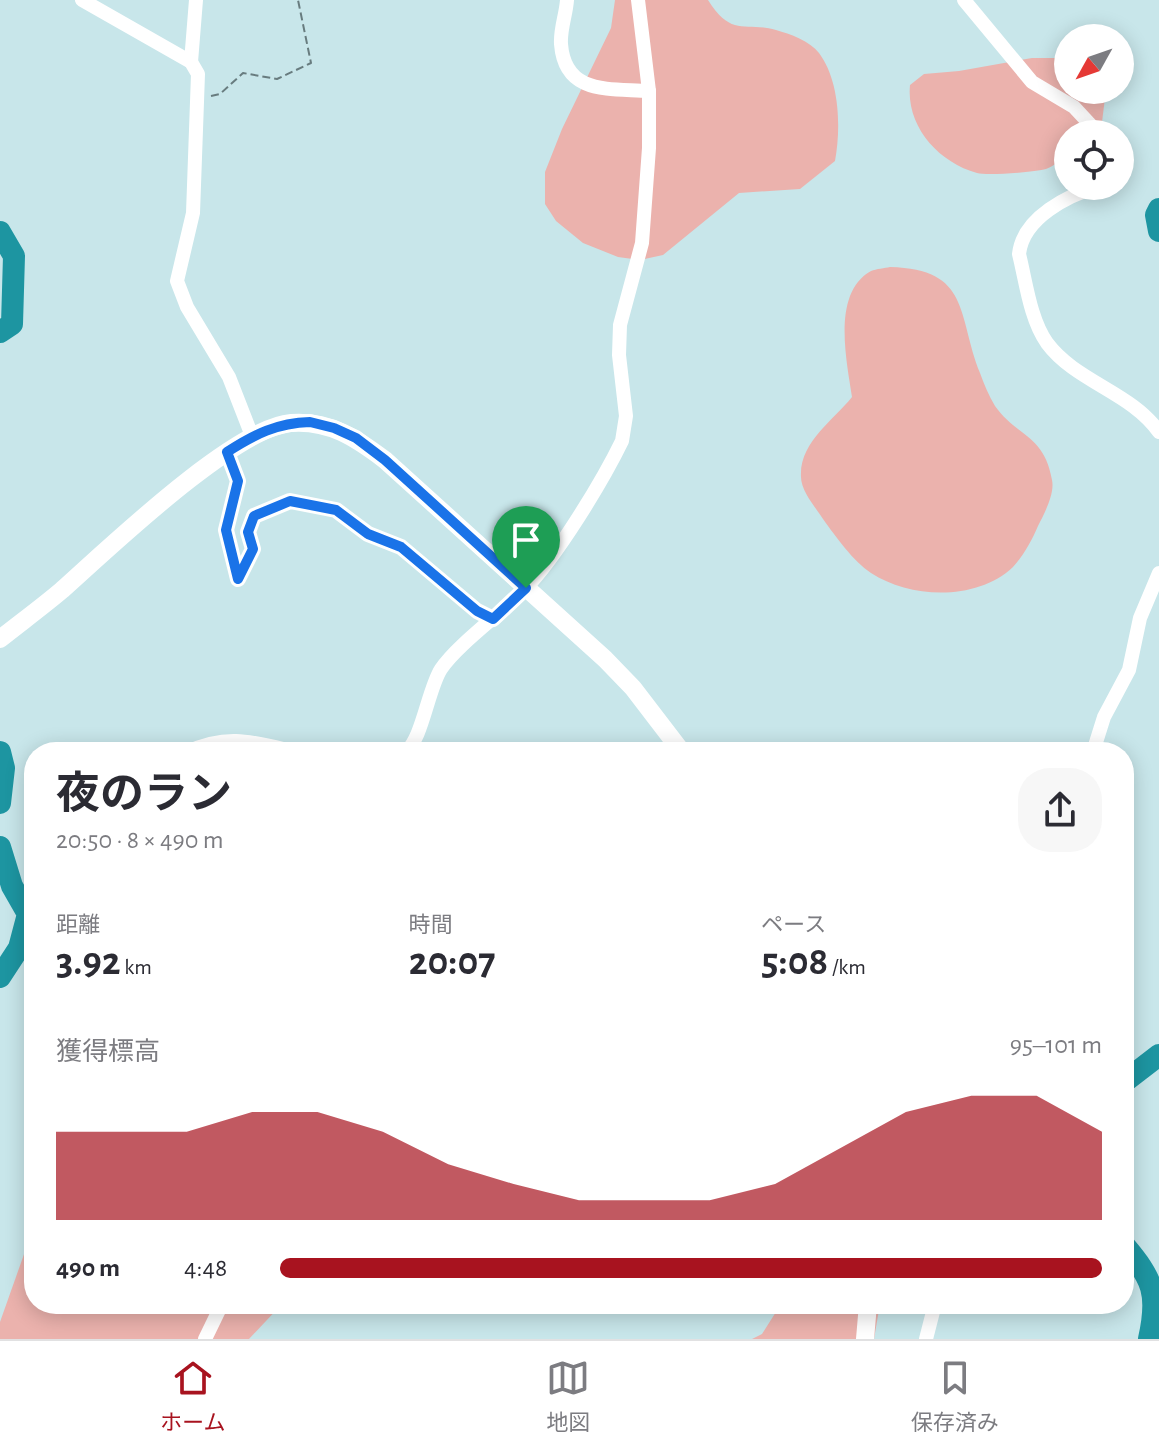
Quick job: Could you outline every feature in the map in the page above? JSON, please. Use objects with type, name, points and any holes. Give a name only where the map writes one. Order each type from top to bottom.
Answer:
[{"type":"street","points":[[82,0],[191,62],[198,74],[193,213],[177,281],[187,307],[229,377],[252,436]]},
{"type":"street","points":[[191,62],[196,0]]},
{"type":"street","points":[[567,0],[561,43],[566,62],[579,81],[595,89],[649,91]]},
{"type":"street","points":[[413,742],[427,698],[442,668],[526,588],[561,541],[617,452],[625,429],[619,355],[620,325],[642,243],[647,201],[649,91],[638,0]]},
{"type":"street","points":[[964,0],[1032,82],[1074,107],[1086,120]]},
{"type":"street","points":[[1062,200],[1029,230],[1020,244],[1019,254],[1036,320],[1046,341],[1059,357],[1153,418],[1159,432]]},
{"type":"street","points":[[0,639],[227,452],[252,436],[288,423],[310,422],[356,438],[385,460],[633,688],[674,742]]},
{"type":"street","points":[[227,452],[238,481],[226,530],[238,579],[253,549],[248,532],[254,516],[290,501],[336,510],[368,534],[401,547],[477,611],[493,619]]},
{"type":"street","points":[[1096,742],[1104,717],[1129,670],[1140,618],[1159,573]]},
{"type":"street","points":[[208,742],[241,739],[254,742]]},
{"type":"street","points":[[205,1339],[217,1314]]},
{"type":"street","points":[[865,1339],[867,1314]]},
{"type":"street","points":[[926,1339],[932,1314]]},
{"type":"path","points":[[198,103],[220,94],[243,73],[277,79],[311,63],[298,0]]},
{"type":"shaded area","points":[[615,0],[708,0],[716,12],[732,24],[776,30],[810,45],[826,64],[835,91],[838,135],[835,161],[800,189],[739,193],[663,255],[640,260],[618,257],[583,243],[556,221],[545,204],[545,172],[562,129],[611,28]]},
{"type":"shaded area","points":[[1032,58],[1054,58],[1054,104],[1104,104],[1102,120],[1054,120],[1054,165],[1046,169],[977,173],[950,160],[927,140],[913,114],[910,100],[910,85],[924,74]]},
{"type":"shaded area","points":[[890,267],[935,276],[948,286],[963,314],[980,373],[993,402],[1037,445],[1052,480],[1046,510],[1013,567],[998,578],[963,591],[905,588],[871,573],[839,541],[803,488],[802,464],[806,453],[819,432],[852,397],[845,348],[846,311],[850,295],[858,281],[871,271]]},
{"type":"shaded area","points":[[24,1254],[24,1314],[273,1314],[249,1339],[0,1339],[0,1322]]},
{"type":"shaded area","points":[[775,1314],[878,1314],[874,1339],[752,1339],[762,1334]]},
{"type":"waterway","points":[[1159,209],[1156,215],[1159,231]]},
{"type":"waterway","points":[[0,232],[14,256],[12,324],[0,332]]},
{"type":"waterway","points":[[0,752],[4,768],[0,803]]},
{"type":"waterway","points":[[0,847],[12,886],[24,907]]},
{"type":"waterway","points":[[0,977],[19,948],[24,929]]},
{"type":"waterway","points":[[1134,1074],[1159,1055]]},
{"type":"waterway","points":[[1134,1258],[1147,1278],[1153,1298],[1149,1339]]},
{"type":"route","points":[[310,422],[356,438],[385,460],[526,588],[493,619],[477,611],[401,547],[368,534],[336,510],[290,501],[254,516],[248,532],[253,549],[238,579],[226,530],[238,481],[227,452],[252,436],[288,423],[310,422]]}]
